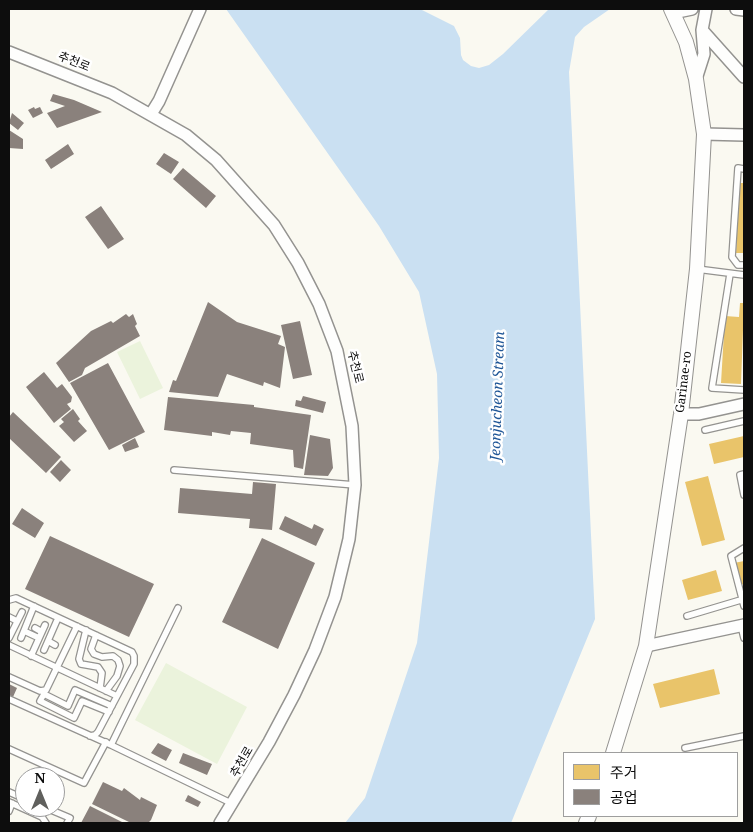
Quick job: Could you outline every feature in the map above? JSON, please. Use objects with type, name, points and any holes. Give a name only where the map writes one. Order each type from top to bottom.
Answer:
[{"type":"street","points":[[150,114],[159,101],[200,9]]},
{"type":"street","points":[[672,11],[692,9]]},
{"type":"street","points":[[696,79],[704,54],[702,30],[706,9]]},
{"type":"street","points":[[736,9],[744,10]]},
{"type":"street","name":"Garinae-ro","points":[[613,752],[646,646],[680,414],[697,269],[704,134],[696,79],[686,42],[672,11]]},
{"type":"street","points":[[702,30],[744,77]]},
{"type":"street","name":"추천로","points":[[9,52],[112,93],[186,135],[216,160],[274,224],[298,263],[329,327],[346,386],[352,426],[355,486],[349,539],[335,597],[322,633],[290,702],[233,804],[220,823]]},
{"type":"street","points":[[704,134],[744,135]]},
{"type":"street","points":[[680,414],[699,414],[744,404]]},
{"type":"street","points":[[646,646],[743,625]]},
{"type":"lane","points":[[744,168],[738,168],[732,257],[738,264],[744,265]]},
{"type":"lane","points":[[697,269],[744,275]]},
{"type":"lane","points":[[730,274],[712,388],[744,390]]},
{"type":"lane","points":[[706,430],[744,422]]},
{"type":"lane","points":[[174,470],[355,486]]},
{"type":"lane","points":[[744,474],[740,475],[744,495]]},
{"type":"lane","points":[[687,616],[744,602],[731,556],[744,548]]},
{"type":"lane","points":[[10,598],[34,606],[132,652],[134,664],[98,732],[96,735],[90,736]]},
{"type":"lane","points":[[21,638],[34,606]]},
{"type":"lane","points":[[9,749],[84,783],[108,743],[178,608]]},
{"type":"lane","points":[[9,638],[22,612]]},
{"type":"lane","points":[[10,617],[17,621]]},
{"type":"lane","points":[[44,650],[58,618]]},
{"type":"lane","points":[[31,656],[45,625]]},
{"type":"lane","points":[[743,625],[744,638]]},
{"type":"lane","points":[[77,626],[40,701],[74,718],[82,701],[109,712]]},
{"type":"lane","points":[[35,628],[41,635]]},
{"type":"lane","points":[[86,630],[79,658],[80,664],[98,667],[102,673],[103,689]]},
{"type":"lane","points":[[24,631],[41,635]]},
{"type":"lane","points":[[96,635],[90,649],[94,654],[102,657],[113,656],[118,660],[120,666],[117,676],[103,689]]},
{"type":"lane","points":[[48,641],[55,644]]},
{"type":"lane","points":[[9,645],[117,696]]},
{"type":"lane","points":[[9,677],[45,692],[68,706],[75,690],[112,706]]},
{"type":"lane","points":[[9,699],[108,743],[233,804]]},
{"type":"lane","points":[[685,748],[744,736]]},
{"type":"lane","points":[[9,811],[10,803],[42,817],[46,823]]},
{"type":"green space","points":[[140,341],[163,388],[140,399],[117,352]]},
{"type":"green space","points":[[166,663],[247,707],[217,764],[135,720]]},
{"type":"water","name":"Jeonjucheon Stream","points":[[226,9],[420,9],[454,26],[460,38],[463,60],[471,66],[479,68],[489,65],[503,54],[549,9],[610,9],[584,27],[575,37],[569,72],[595,619],[511,823],[345,823],[365,798],[417,643],[439,458],[437,374],[419,292],[379,226]]},
{"type":"building: 주거","points":[[739,183],[744,183],[744,253],[736,253]]},
{"type":"building: 주거","points":[[740,303],[744,303],[741,384],[721,383],[725,316],[739,317]]},
{"type":"building: 주거","points":[[744,436],[744,457],[714,464],[709,444]]},
{"type":"building: 주거","points":[[708,476],[725,540],[702,546],[685,482]]},
{"type":"building: 주거","points":[[744,561],[744,584],[740,585],[734,563]]},
{"type":"building: 주거","points":[[716,570],[722,591],[688,600],[682,580]]},
{"type":"building: 주거","points":[[714,669],[720,694],[660,708],[653,684]]},
{"type":"building: 공업","points":[[53,94],[74,100],[102,112],[57,128],[47,113],[65,106],[50,101]]},
{"type":"building: 공업","points":[[34,107],[35,109],[40,107],[43,113],[33,118],[28,110]]},
{"type":"building: 공업","points":[[12,113],[24,123],[18,130],[9,123]]},
{"type":"building: 공업","points":[[9,130],[23,139],[23,149],[9,148]]},
{"type":"building: 공업","points":[[68,144],[74,154],[51,169],[45,160]]},
{"type":"building: 공업","points":[[164,153],[179,162],[171,174],[156,164]]},
{"type":"building: 공업","points":[[183,168],[216,196],[206,208],[173,179]]},
{"type":"building: 공업","points":[[101,206],[124,239],[108,249],[85,217]]},
{"type":"building: 공업","points":[[208,302],[237,322],[281,336],[278,344],[285,347],[280,388],[264,382],[263,386],[227,374],[218,397],[169,392],[173,380],[176,381]]},
{"type":"building: 공업","points":[[126,314],[129,317],[133,314],[137,324],[135,326],[140,336],[85,368],[82,375],[69,382],[56,363],[91,331],[111,321],[113,323]]},
{"type":"building: 공업","points":[[300,321],[312,375],[293,379],[281,325]]},
{"type":"building: 공업","points":[[108,363],[145,432],[109,450],[70,383]]},
{"type":"building: 공업","points":[[44,372],[57,388],[62,384],[72,397],[71,402],[67,404],[71,409],[54,423],[26,387]]},
{"type":"building: 공업","points":[[303,396],[326,402],[323,413],[295,406],[296,400],[301,401]]},
{"type":"building: 공업","points":[[168,397],[254,405],[254,407],[311,415],[303,469],[294,467],[293,450],[250,444],[251,433],[231,431],[230,435],[212,432],[212,436],[164,430]]},
{"type":"building: 공업","points":[[73,409],[80,419],[78,421],[87,431],[74,442],[59,426],[64,422],[61,419]]},
{"type":"building: 공업","points":[[13,412],[61,457],[46,473],[9,438],[9,417]]},
{"type":"building: 공업","points":[[310,435],[330,439],[333,468],[328,476],[304,475]]},
{"type":"building: 공업","points":[[135,438],[139,447],[125,452],[122,445]]},
{"type":"building: 공업","points":[[61,460],[71,470],[60,482],[50,472]]},
{"type":"building: 공업","points":[[253,482],[276,484],[272,530],[249,528],[250,519],[178,513],[180,488],[252,494]]},
{"type":"building: 공업","points":[[22,508],[44,523],[35,538],[12,524]]},
{"type":"building: 공업","points":[[285,516],[312,529],[314,524],[324,529],[316,546],[279,529]]},
{"type":"building: 공업","points":[[50,536],[154,584],[129,637],[25,589]]},
{"type":"building: 공업","points":[[262,538],[315,563],[278,649],[222,622]]},
{"type":"building: 공업","points":[[9,684],[17,688],[13,697],[9,695]]},
{"type":"building: 공업","points":[[158,743],[172,750],[166,761],[151,753]]},
{"type":"building: 공업","points":[[183,753],[212,764],[207,775],[179,763]]},
{"type":"building: 공업","points":[[103,782],[122,791],[124,788],[140,800],[141,797],[157,805],[151,820],[148,823],[131,823],[92,804]]},
{"type":"building: 공업","points":[[188,795],[201,802],[198,807],[185,801]]},
{"type":"building: 공업","points":[[90,806],[124,823],[81,823]]}]
